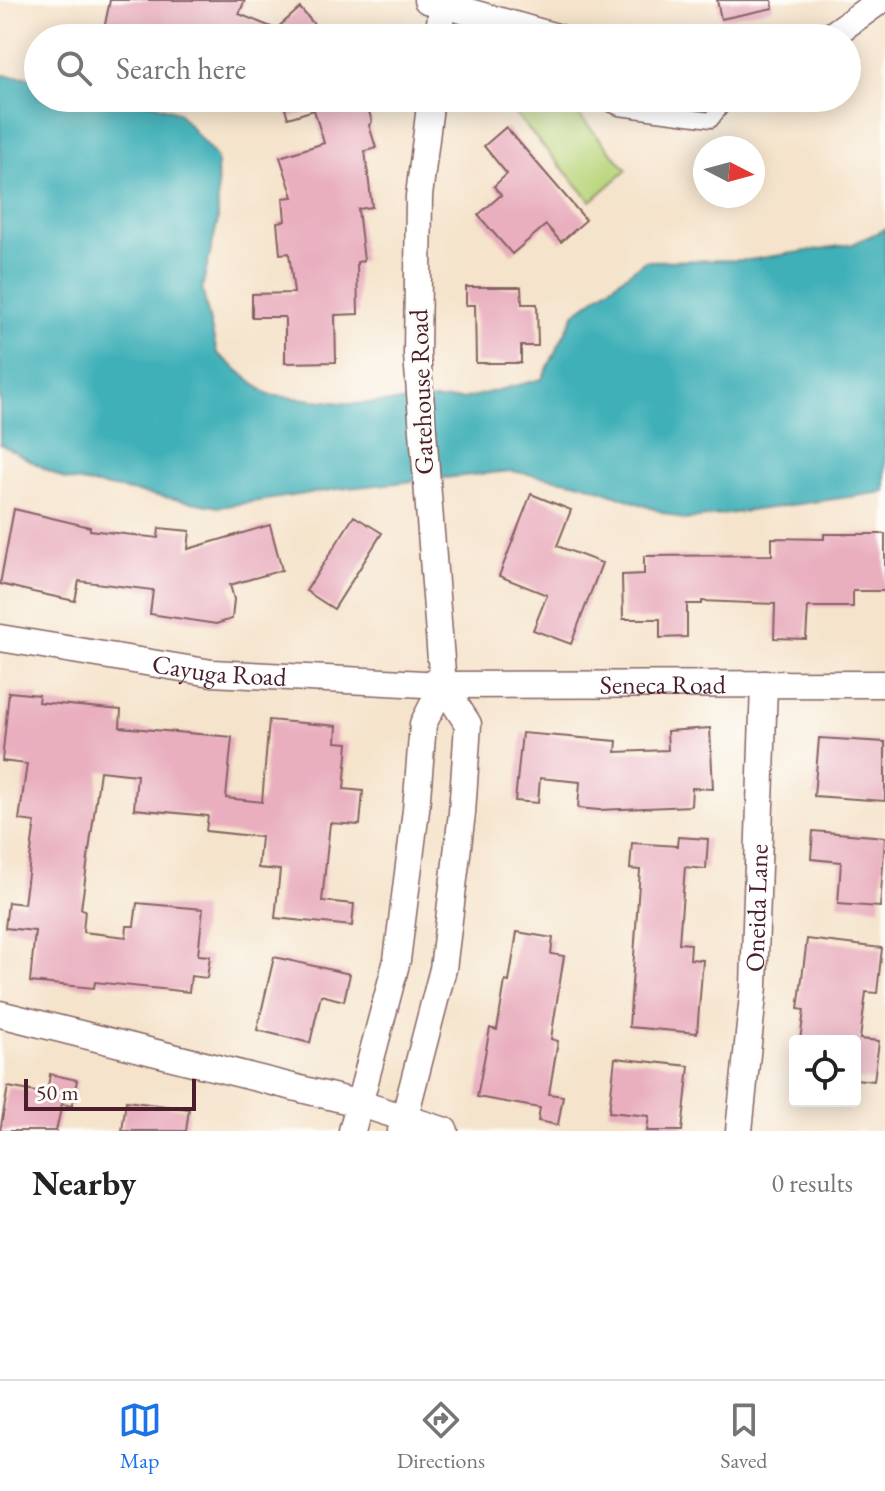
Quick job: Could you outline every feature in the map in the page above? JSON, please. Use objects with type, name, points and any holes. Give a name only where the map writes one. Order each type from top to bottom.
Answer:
[{"type":"street","points":[[848,24],[881,0]]},
{"type":"street","points":[[438,24],[437,2],[512,24]]},
{"type":"street","name":"Gatehouse Road","points":[[403,1124],[443,969],[462,813],[468,724],[443,685],[426,501],[417,355],[419,196],[429,112]]},
{"type":"street","name":"Cayuga Road","points":[[0,638],[212,673],[443,685]]},
{"type":"street","name":"Oneida Lane","points":[[739,1131],[754,986],[764,684]]},
{"type":"street","name":"Seneca Road","points":[[443,685],[885,684]]},
{"type":"street","points":[[352,1131],[397,960],[416,810],[423,724],[443,685]]},
{"type":"street","points":[[0,1014],[361,1104],[403,1124],[445,1131]]},
{"type":"lane","points":[[650,112],[711,120],[717,112]]},
{"type":"green space","points":[[576,112],[627,170],[591,201],[515,114]]},
{"type":"water","points":[[0,75],[24,77],[24,112],[178,112],[217,158],[218,220],[202,288],[217,353],[268,395],[352,404],[463,399],[542,379],[575,313],[645,261],[748,260],[853,244],[885,229],[885,492],[684,520],[585,484],[511,471],[338,489],[219,507],[64,479],[0,444]]},
{"type":"building","points":[[110,0],[245,0],[239,14],[264,24],[105,24]]},
{"type":"building","points":[[717,0],[772,0],[773,8],[721,19]]},
{"type":"building","points":[[300,8],[314,24],[282,24]]},
{"type":"building","points":[[286,112],[308,112],[288,118]]},
{"type":"building","points":[[315,112],[369,112],[372,122],[369,125],[376,148],[365,151],[372,207],[358,209],[364,261],[357,262],[358,314],[335,315],[336,362],[285,363],[285,317],[252,317],[252,294],[294,293],[289,253],[280,254],[277,222],[285,221],[283,198],[293,197],[280,157],[324,143]]},
{"type":"building","points":[[506,127],[586,220],[561,242],[546,225],[512,254],[478,215],[501,195],[494,186],[507,174],[484,146]]},
{"type":"building","points":[[466,287],[521,287],[522,304],[537,304],[538,346],[521,346],[521,363],[476,363],[475,305],[466,305]]},
{"type":"building","points":[[531,494],[571,510],[557,546],[602,563],[571,644],[533,630],[547,595],[499,576]]},
{"type":"building","points":[[14,509],[90,527],[90,530],[158,538],[159,528],[190,531],[188,549],[270,525],[282,570],[230,585],[234,599],[232,619],[216,624],[150,614],[153,590],[79,581],[75,601],[33,592],[0,584]]},
{"type":"building","points":[[354,516],[382,533],[334,609],[306,591]]},
{"type":"building","points":[[824,534],[885,534],[885,591],[853,591],[853,607],[808,607],[806,639],[774,638],[775,604],[702,601],[702,604],[687,604],[687,637],[660,638],[660,619],[623,619],[622,575],[644,574],[644,556],[772,555],[772,538],[824,539]]},
{"type":"building","points":[[9,692],[39,695],[38,702],[121,710],[120,727],[232,737],[226,798],[262,802],[269,720],[337,726],[336,742],[348,743],[344,789],[363,791],[360,825],[330,823],[322,901],[354,904],[352,926],[275,918],[280,870],[258,868],[261,837],[206,831],[208,816],[134,809],[137,775],[100,771],[81,909],[85,910],[83,932],[126,937],[127,926],[134,926],[137,903],[203,909],[198,955],[210,956],[207,978],[191,976],[189,992],[95,982],[94,988],[30,982],[35,931],[5,928],[8,902],[24,904],[35,822],[19,820],[27,764],[2,761]]},
{"type":"building","points":[[710,728],[713,789],[692,788],[691,806],[578,808],[580,782],[540,778],[538,803],[515,801],[522,733],[617,741],[616,752],[668,750],[667,731]]},
{"type":"building","points":[[819,738],[885,742],[885,801],[814,796]]},
{"type":"building","points":[[813,831],[885,837],[880,907],[838,904],[841,862],[811,859]]},
{"type":"building","points":[[678,837],[708,839],[706,869],[685,867],[679,943],[691,944],[690,959],[703,960],[697,1033],[629,1027],[640,870],[630,869],[632,843],[677,846]]},
{"type":"building","points":[[517,932],[553,938],[551,954],[564,956],[551,1039],[558,1041],[549,1094],[563,1096],[558,1125],[538,1121],[540,1108],[477,1097],[490,1028],[497,1030],[505,981],[509,982]]},
{"type":"building","points":[[807,939],[882,948],[877,993],[866,992],[861,1035],[801,1035],[804,1010],[798,1009]]},
{"type":"building","points":[[274,957],[350,974],[344,1001],[321,995],[310,1043],[257,1030]]},
{"type":"building","points":[[861,1039],[879,1041],[874,1081],[861,1080]]},
{"type":"building","points":[[615,1058],[689,1066],[682,1131],[647,1131],[649,1116],[609,1112]]},
{"type":"building","points":[[50,1074],[77,1080],[72,1106],[62,1104],[56,1131],[0,1131],[8,1087],[47,1094]]},
{"type":"building","points":[[126,1101],[189,1109],[186,1131],[122,1131]]}]
